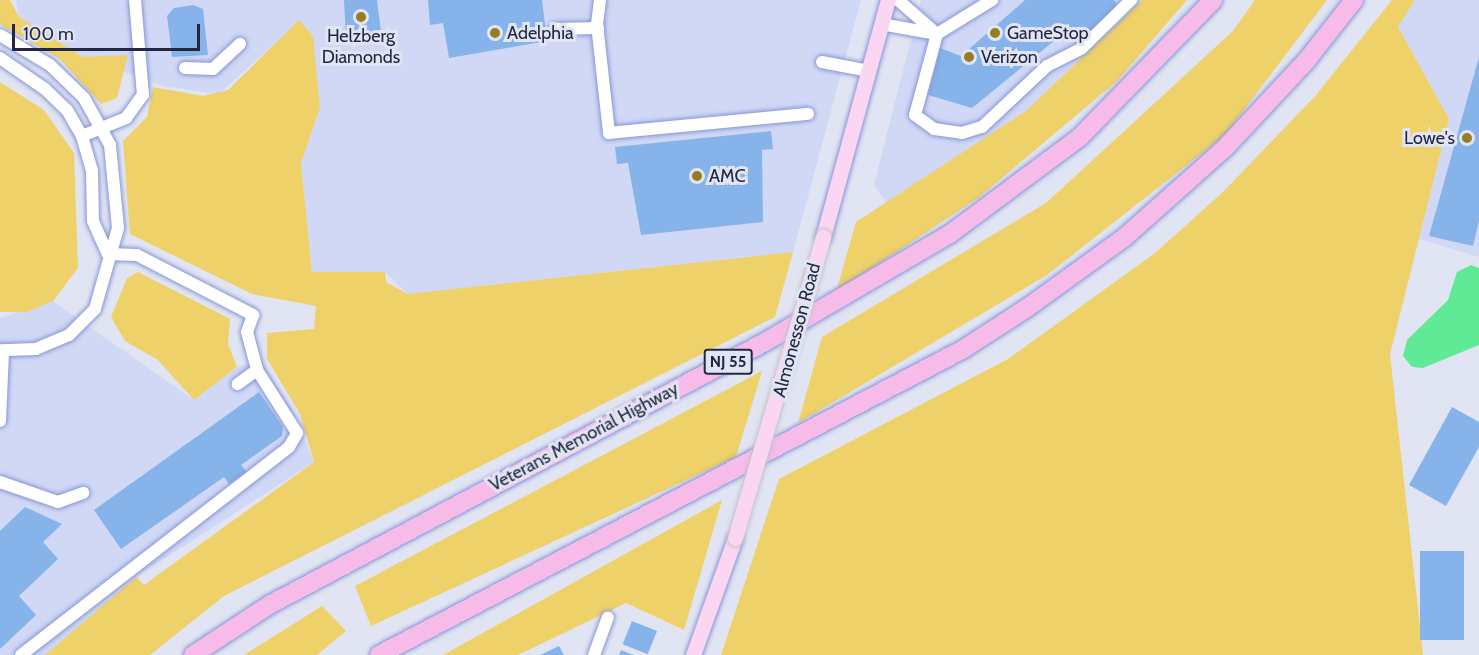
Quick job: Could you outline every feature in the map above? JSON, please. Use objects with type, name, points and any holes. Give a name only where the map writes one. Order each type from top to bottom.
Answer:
[{"type":"highway","name":"Veterans Memorial Highway","points":[[193,655],[271,604],[765,342],[941,240],[1080,137],[1213,0]]},
{"type":"highway","points":[[379,655],[962,350],[1027,308],[1117,244],[1225,148],[1307,60],[1354,0]]},
{"type":"main road","name":"Almonesson Road","points":[[693,655],[735,538],[823,237],[888,0]]},
{"type":"street","points":[[82,136],[126,118],[143,95],[135,0]]},
{"type":"street","points":[[600,0],[598,28],[609,133],[808,114]]},
{"type":"street","points":[[898,0],[937,34]]},
{"type":"street","points":[[881,24],[937,34],[992,0]]},
{"type":"street","points":[[937,34],[915,116],[934,129],[962,133],[982,127],[1047,66],[1082,48],[1131,0]]},
{"type":"street","points":[[555,29],[598,28]]},
{"type":"street","points":[[0,35],[50,65],[84,98],[110,145],[117,190],[118,228],[108,254],[95,309],[69,335],[36,349],[2,350],[0,421]]},
{"type":"street","points":[[185,68],[213,69],[240,44]]},
{"type":"street","points":[[0,58],[45,89],[82,136],[92,170],[93,221],[108,254]]},
{"type":"street","points":[[822,62],[869,71]]},
{"type":"street","points":[[21,655],[290,447],[297,433],[258,370],[247,333],[253,315],[137,255],[108,254]]},
{"type":"street","points":[[237,384],[258,370]]},
{"type":"street","points":[[0,482],[58,502],[83,493]]},
{"type":"street","points":[[594,655],[608,617]]},
{"type":"shaded area","points":[[0,0],[10,0],[19,17],[83,57],[128,55],[117,98],[101,104],[60,59],[0,24]]},
{"type":"shaded area","points":[[16,0],[861,0],[793,252],[407,294],[385,272],[312,272],[301,163],[320,108],[299,21],[219,94],[163,86],[83,57],[19,17]]},
{"type":"shaded area","points":[[921,0],[1142,0],[1027,110],[887,204],[874,184]]},
{"type":"shaded area","points":[[1142,0],[1187,0],[1117,81],[978,198],[836,292],[856,222],[1027,110]]},
{"type":"shaded area","points":[[1255,0],[1327,0],[1225,135],[1047,275],[798,423],[822,337],[1046,203],[1233,31]]},
{"type":"shaded area","points":[[1392,0],[1415,0],[1398,27],[1449,119],[1390,354],[1423,655],[721,655],[779,479],[1008,359],[1155,253],[1223,192],[1316,95]]},
{"type":"shaded area","points":[[1415,0],[1479,0],[1479,257],[1419,239],[1449,119],[1398,27]]},
{"type":"shaded area","points":[[299,20],[313,36],[320,108],[301,163],[312,272],[385,272],[386,282],[407,294],[793,252],[775,317],[224,596],[150,655],[45,655],[136,577],[144,585],[314,462],[300,414],[267,359],[267,333],[314,329],[316,306],[252,294],[130,234],[123,141],[147,117],[153,87],[203,96],[228,90]]},
{"type":"shaded area","points":[[0,82],[44,110],[74,153],[78,268],[53,301],[27,312],[0,312]]},
{"type":"shaded area","points":[[1471,265],[1479,268],[1479,345],[1423,368],[1412,367],[1403,356],[1407,340],[1448,300],[1457,272]]},
{"type":"shaded area","points":[[138,272],[230,319],[228,344],[237,367],[194,400],[158,360],[125,341],[111,317],[127,278]]},
{"type":"shaded area","points":[[53,301],[194,400],[237,367],[261,360],[293,411],[314,462],[136,577],[51,655],[0,655],[0,318]]},
{"type":"shaded area","points":[[762,371],[736,457],[371,626],[355,586]]},
{"type":"shaded area","points":[[722,500],[684,630],[626,603],[518,655],[443,655]]},
{"type":"shaded area","points":[[322,606],[346,631],[317,655],[244,655]]},
{"type":"building","name":"Helzberg Diamonds","points":[[344,0],[377,0],[381,32],[346,38]]},
{"type":"building","name":"Adelphia","points":[[428,0],[542,0],[547,41],[449,58],[443,23],[430,25]]},
{"type":"building","points":[[1025,0],[1114,0],[1118,6],[1076,45],[1065,32],[972,108],[928,95],[940,48],[961,56]]},
{"type":"building","points":[[193,5],[203,9],[208,55],[172,57],[167,16],[174,8]]},
{"type":"building","name":"Lowe's","points":[[1479,57],[1479,221],[1473,246],[1429,236]]},
{"type":"building","name":"AMC","points":[[771,131],[773,149],[762,150],[763,222],[641,235],[628,163],[617,164],[615,147]]},
{"type":"building","points":[[259,392],[283,427],[282,436],[241,465],[247,472],[229,484],[224,477],[121,549],[94,510]]},
{"type":"building","points":[[1452,407],[1479,422],[1479,447],[1446,506],[1409,485]]},
{"type":"building","points":[[25,507],[62,524],[43,542],[58,559],[19,596],[36,615],[0,649],[0,531]]},
{"type":"building","points":[[1420,551],[1464,551],[1464,640],[1420,640]]},
{"type":"building","points":[[632,621],[657,631],[648,654],[623,644]]},
{"type":"building","points":[[559,646],[564,655],[540,655]]},
{"type":"building","points":[[621,650],[633,655],[619,655]]},
{"type":"place","name":"Helzberg Diamonds","points":[[361,17]]},
{"type":"place","name":"Adelphia","points":[[495,33]]},
{"type":"place","name":"GameStop","points":[[995,33]]},
{"type":"place","name":"Verizon","points":[[969,57]]},
{"type":"place","name":"Lowe's","points":[[1467,138]]},
{"type":"place","name":"AMC","points":[[697,176]]}]
